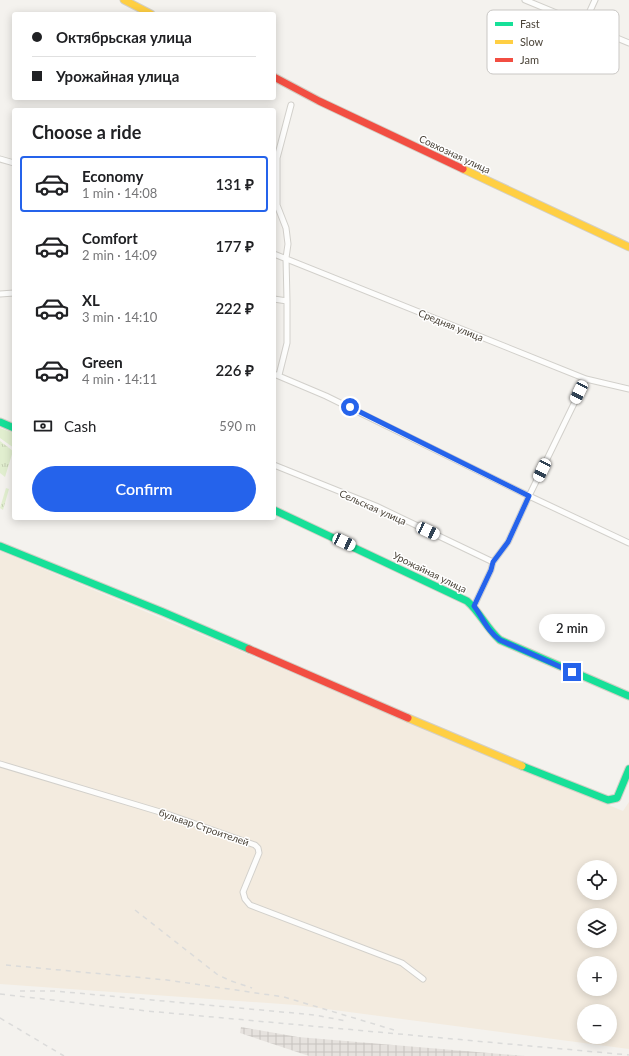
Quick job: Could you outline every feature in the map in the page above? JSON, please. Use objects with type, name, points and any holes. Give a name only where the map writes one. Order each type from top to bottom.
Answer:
[{"type":"street","points":[[124,0],[147,12]]},
{"type":"street","points":[[525,0],[550,10]]},
{"type":"street","points":[[590,10],[595,0]]},
{"type":"street","points":[[619,39],[629,43]]},
{"type":"street","name":"Совхозная улица","points":[[276,79],[319,101],[629,247]]},
{"type":"street","points":[[291,105],[277,158],[277,205],[286,228],[288,244],[286,258],[287,343],[276,374],[392,427],[529,496],[629,543]]},
{"type":"street","points":[[0,159],[12,162]]},
{"type":"street","name":"Средняя улица","points":[[276,255],[586,379],[629,389]]},
{"type":"street","points":[[0,294],[12,294]]},
{"type":"street","points":[[276,299],[286,301]]},
{"type":"street","points":[[474,606],[491,570],[493,562],[508,542],[586,379]]},
{"type":"street","points":[[0,422],[12,427]]},
{"type":"street","name":"Сельская улица","points":[[276,466],[376,506],[493,562]]},
{"type":"street","name":"Урожайная улица","points":[[276,511],[468,601],[474,606],[492,634],[500,640],[629,696]]},
{"type":"street","points":[[0,546],[163,612],[365,700],[592,795],[611,801],[617,798],[629,769]]},
{"type":"street","name":"бульвар Строителей","points":[[0,764],[170,815],[255,845],[258,848],[259,853],[243,892],[244,899],[250,905],[402,963],[423,979]]},
{"type":"shaded area","points":[[0,551],[623,811],[629,802],[629,1049],[591,1044],[617,1044],[617,1004],[577,1004],[577,1042],[296,1005],[0,984]]},
{"type":"shaded area","points":[[241,1027],[298,1037],[525,1056],[309,1056],[240,1033]]},
{"type":"green space","points":[[0,428],[12,432],[12,447],[0,438]]},
{"type":"green space","points":[[0,441],[12,450],[12,454],[5,477],[0,473]]},
{"type":"green space","points":[[6,488],[9,489],[3,510],[0,508]]},
{"type":"railway","points":[[135,910],[218,975],[252,988]]},
{"type":"railway","points":[[6,965],[167,980],[284,997],[394,1030]]},
{"type":"railway","points":[[20,991],[55,991],[315,1015],[346,1021]]},
{"type":"railway","points":[[0,994],[147,1011],[629,1055]]},
{"type":"railway","points":[[0,1018],[64,1056]]},
{"type":"traffic: fast","points":[[0,422],[12,427]]},
{"type":"traffic: fast","points":[[276,511],[467,601],[500,640],[629,696]]},
{"type":"traffic: fast","points":[[0,546],[163,612],[249,649]]},
{"type":"traffic: fast","points":[[522,766],[608,800],[617,798],[629,769]]},
{"type":"traffic: slow","points":[[124,0],[147,12]]},
{"type":"traffic: slow","points":[[463,169],[629,247]]},
{"type":"traffic: slow","points":[[408,718],[522,766]]},
{"type":"traffic: jam","points":[[276,78],[319,101],[463,169]]},
{"type":"traffic: jam","points":[[249,649],[408,718]]},
{"type":"route","points":[[350,407],[529,496],[508,542],[493,562],[491,570],[474,606],[492,634],[500,640],[572,672]]}]
